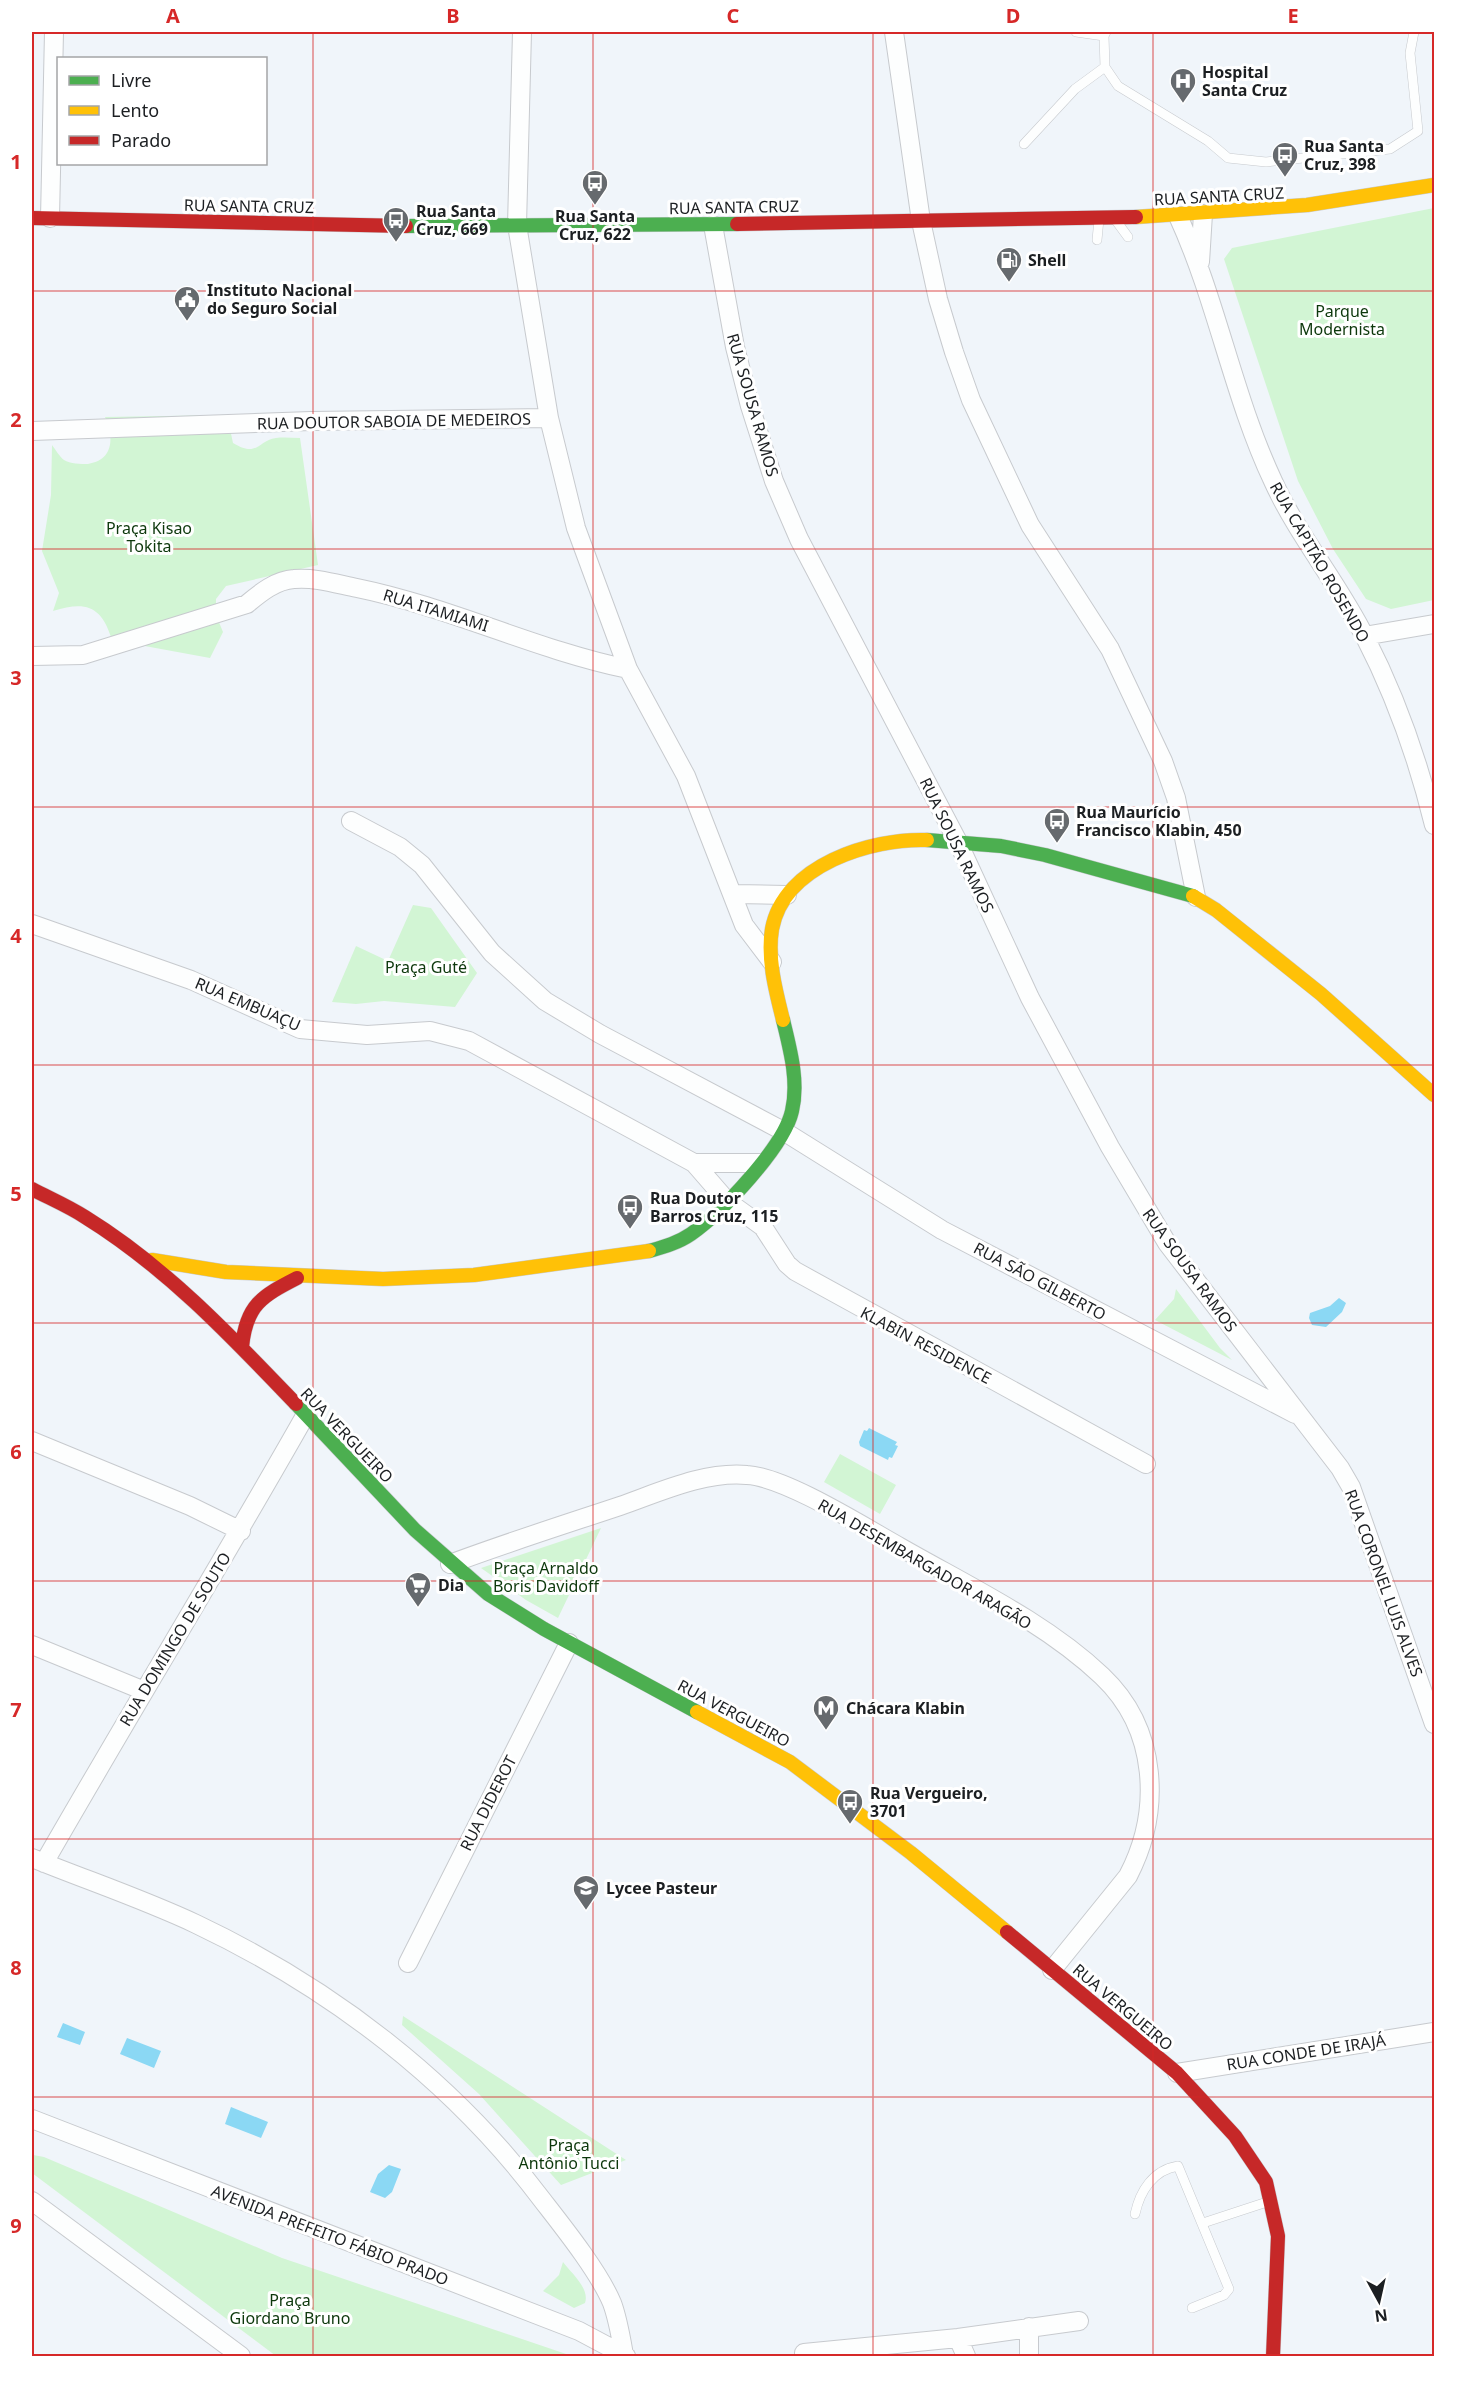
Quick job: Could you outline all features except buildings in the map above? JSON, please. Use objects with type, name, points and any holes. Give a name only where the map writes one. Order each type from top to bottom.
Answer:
[{"type":"street","points":[[50,218],[54,32]]},
{"type":"street","points":[[522,32],[517,225],[549,418],[576,528],[628,669],[686,776],[734,894],[744,925],[772,962]]},
{"type":"street","points":[[894,32],[921,221],[938,299],[971,400],[1030,525],[1110,650],[1163,761],[1176,798],[1196,897]]},
{"type":"street","name":"RUA SANTA CRUZ","points":[[32,218],[396,226],[713,225],[1099,219],[1292,209],[1354,201],[1434,185]]},
{"type":"street","name":"RUA CAPITÃO ROSENDO","points":[[1199,264],[1203,214]]},
{"type":"street","name":"RUA CAPITÃO ROSENDO","points":[[1178,216],[1199,264],[1236,381],[1271,478],[1288,514],[1365,636],[1413,749],[1434,825]]},
{"type":"street","name":"RUA SOUSA RAMOS","points":[[713,225],[735,347],[774,481],[799,539],[957,840],[1030,998],[1144,1208],[1167,1243],[1302,1418]]},
{"type":"street","name":"RUA DOUTOR SABOIA DE MEDEIROS","points":[[32,431],[549,418]]},
{"type":"street","name":"RUA ITAMIAMI","points":[[32,656],[83,655],[247,604],[278,583],[293,579],[313,579],[396,596],[586,660],[628,669]]},
{"type":"street","points":[[1365,636],[1434,624]]},
{"type":"street","name":"RUA SÃO GILBERTO","points":[[351,822],[400,847],[422,865],[492,953],[545,1001],[610,1039],[785,1132],[942,1230],[1302,1418]]},
{"type":"street","points":[[144,1257],[183,1269],[297,1278],[460,1276],[600,1258],[678,1242],[702,1227],[727,1201],[785,1132],[792,1114],[794,1086],[772,962],[774,921],[787,895],[813,869],[848,850],[898,840],[957,840],[1013,848],[1196,897],[1348,1014],[1434,1095]]},
{"type":"street","points":[[734,894],[787,895]]},
{"type":"street","name":"RUA EMBUAÇU","points":[[32,924],[191,980],[300,1029],[367,1035],[430,1031],[469,1041],[694,1163],[727,1201]]},
{"type":"street","name":"RUA EMBUAÇU","points":[[694,1163],[759,1163]]},
{"type":"street","name":"RUA VERGUEIRO","points":[[32,1189],[84,1216],[144,1257],[242,1347],[305,1416],[450,1564],[515,1612],[790,1762],[911,1853],[1177,2073],[1235,2136],[1266,2182],[1272,2200],[1278,2236],[1274,2356]]},
{"type":"street","name":"KLABIN RESIDENCE","points":[[727,1201],[763,1227],[787,1264],[795,1271],[1146,1464]]},
{"type":"street","points":[[242,1347],[246,1318],[254,1305],[266,1294],[297,1278]]},
{"type":"street","name":"RUA DOMINGO DE SOUTO","points":[[38,1860],[240,1531],[305,1416]]},
{"type":"street","name":"RUA CORONEL LUIS ALVES","points":[[1302,1418],[1340,1468],[1351,1487],[1426,1676],[1434,1724]]},
{"type":"street","points":[[32,1441],[190,1506],[240,1531]]},
{"type":"street","name":"RUA DESEMBARGADOR ARAGÃO","points":[[450,1564],[686,1484],[729,1475],[747,1474],[767,1478],[874,1533],[988,1596],[1071,1650],[1104,1677],[1127,1708],[1146,1750],[1151,1791],[1144,1834],[1128,1876],[1052,1970]]},
{"type":"street","name":"RUA DIDEROT","points":[[408,1963],[569,1643]]},
{"type":"street","points":[[32,1645],[142,1690]]},
{"type":"street","points":[[38,1860],[194,1923],[257,1956],[376,2032],[452,2098],[523,2174],[568,2234],[611,2302],[625,2356]]},
{"type":"street","name":"RUA CONDE DE IRAJÁ","points":[[1177,2073],[1434,2032]]},
{"type":"street","name":"AVENIDA PREFEITO FÁBIO PRADO","points":[[34,2122],[579,2331],[625,2356]]},
{"type":"street","points":[[32,2201],[242,2356]]},
{"type":"street","points":[[804,2353],[958,2338],[1079,2321]]},
{"type":"street","points":[[1029,2327],[1029,2356]]},
{"type":"street","points":[[958,2338],[966,2356]]},
{"type":"lane","points":[[1076,32],[1105,34],[1105,67],[1118,86],[1208,141],[1228,158],[1266,162],[1390,149],[1418,131],[1410,53],[1414,32]]},
{"type":"lane","points":[[1024,144],[1075,89],[1105,67]]},
{"type":"lane","points":[[1115,218],[1128,237]]},
{"type":"lane","points":[[1097,240],[1099,219]]},
{"type":"lane","points":[[1135,2214],[1138,2198],[1154,2176],[1168,2168],[1178,2166],[1229,2289],[1224,2295],[1192,2307]]},
{"type":"lane","points":[[1203,2223],[1272,2200]]},
{"type":"green space","name":"Parque Modernista","points":[[1434,208],[1434,600],[1391,609],[1366,599],[1333,549],[1298,481],[1224,259],[1232,248]]},
{"type":"green space","name":"Praça Kisao Tokita","points":[[227,415],[233,443],[241,447],[253,449],[276,438],[300,438],[318,565],[226,586],[216,599],[216,615],[223,632],[210,658],[112,640],[103,620],[92,609],[75,606],[53,611],[59,593],[42,551],[51,495],[52,445],[64,460],[76,464],[88,464],[103,458],[110,446],[110,432],[105,417]]},
{"type":"green space","name":"Praça Guté","points":[[413,905],[431,908],[477,973],[455,1007],[384,1001],[356,1004],[332,1002],[356,946],[388,961]]},
{"type":"green space","points":[[1176,1289],[1220,1348],[1232,1360],[1155,1320],[1174,1299]]},
{"type":"green space","points":[[840,1454],[896,1485],[880,1514],[824,1482]]},
{"type":"green space","name":"Praça Arnaldo Boris Davidoff","points":[[601,1528],[558,1618],[526,1600],[481,1568]]},
{"type":"green space","name":"Praça Antônio Tucci","points":[[403,2016],[626,2160],[561,2185],[479,2094],[402,2025]]},
{"type":"green space","name":"Praça Giordano Bruno","points":[[33,2155],[44,2157],[282,2258],[572,2356],[276,2356],[32,2173]]},
{"type":"green space","points":[[563,2262],[585,2292],[585,2303],[574,2308],[543,2291],[559,2275]]},
{"type":"water","points":[[1339,1298],[1346,1303],[1342,1312],[1326,1327],[1312,1325],[1309,1318],[1310,1313],[1330,1306]]},
{"type":"water","points":[[869,1428],[897,1442],[895,1445],[898,1446],[892,1458],[889,1457],[888,1460],[860,1446],[859,1442],[864,1430],[867,1431]]},
{"type":"water","points":[[63,2023],[85,2032],[80,2045],[57,2037]]},
{"type":"water","points":[[127,2038],[161,2051],[154,2068],[120,2054]]},
{"type":"water","points":[[231,2107],[268,2122],[261,2138],[225,2124]]},
{"type":"water","points":[[389,2165],[401,2169],[392,2192],[385,2198],[370,2192],[378,2174]]},
{"type":"traffic: fast","points":[[406,226],[737,224]]},
{"type":"traffic: fast","points":[[927,840],[1001,846],[1045,855],[1193,896]]},
{"type":"traffic: fast","points":[[649,1251],[681,1240],[704,1224],[750,1178],[787,1126],[792,1111],[795,1088],[793,1065],[783,1020]]},
{"type":"traffic: fast","points":[[296,1404],[415,1530],[488,1594],[544,1629],[697,1712]]},
{"type":"traffic: slow","points":[[1136,217],[1307,205],[1434,185]]},
{"type":"traffic: slow","points":[[783,1020],[773,975],[771,940],[772,929],[780,907],[793,888],[812,872],[857,850],[881,844],[927,840]]},
{"type":"traffic: slow","points":[[1193,896],[1216,910],[1321,994],[1434,1095]]},
{"type":"traffic: slow","points":[[152,1260],[226,1272],[383,1279],[474,1275],[649,1251]]},
{"type":"traffic: slow","points":[[697,1712],[790,1762],[911,1853],[1007,1932]]},
{"type":"traffic: jam","points":[[737,224],[1136,217]]},
{"type":"traffic: jam","points":[[32,218],[406,226]]},
{"type":"traffic: jam","points":[[32,1189],[85,1217],[143,1258],[222,1328],[296,1404]]},
{"type":"traffic: jam","points":[[242,1347],[247,1321],[252,1311],[274,1290],[297,1278]]},
{"type":"traffic: jam","points":[[1007,1932],[1177,2073],[1235,2136],[1266,2182],[1278,2236],[1273,2356]]},
{"type":"place","name":"Hospital Santa Cruz","points":[[1183,104]]},
{"type":"place","name":"Rua Santa Cruz, 398","points":[[1285,178]]},
{"type":"place","name":"Rua Santa Cruz, 622","points":[[595,206]]},
{"type":"place","name":"Rua Santa Cruz, 669","points":[[396,243]]},
{"type":"place","name":"Shell","points":[[1009,283]]},
{"type":"place","name":"Instituto Nacional do Seguro Social","points":[[187,322]]},
{"type":"place","name":"Rua Maurício Francisco Klabin, 450","points":[[1057,844]]},
{"type":"place","name":"Rua Doutor Barros Cruz, 115","points":[[630,1230]]},
{"type":"place","name":"Dia","points":[[418,1608]]},
{"type":"place","name":"Chácara Klabin","points":[[826,1731]]},
{"type":"place","name":"Rua Vergueiro, 3701","points":[[850,1825]]},
{"type":"place","name":"Lycee Pasteur","points":[[586,1911]]}]
